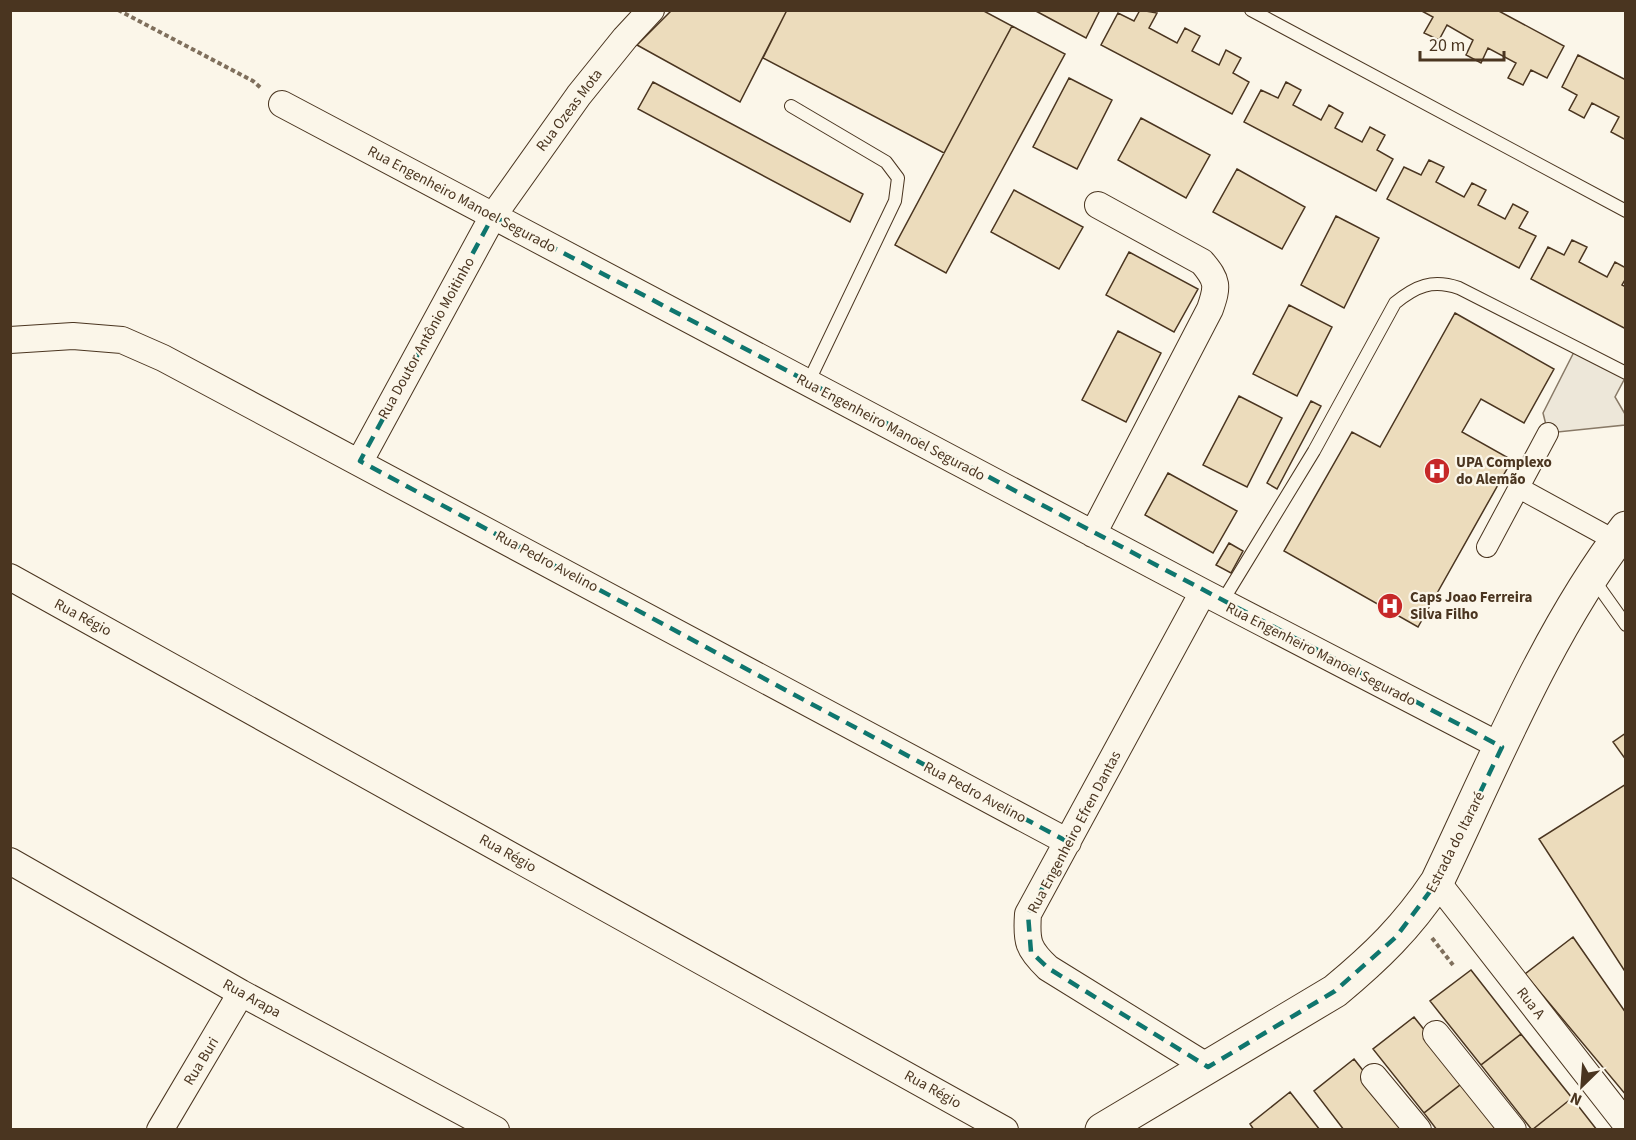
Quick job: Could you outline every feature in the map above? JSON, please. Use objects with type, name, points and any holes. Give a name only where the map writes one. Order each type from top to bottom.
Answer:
[{"type":"main road","name":"Estrada do Itararé","points":[[1102,1130],[1266,1034],[1352,977],[1396,937],[1414,917],[1437,882],[1556,639],[1592,577],[1621,534]]},
{"type":"street","name":"Rua Ozeas Mota","points":[[493,216],[579,95],[651,10]]},
{"type":"street","name":"Rua Engenheiro Manoel Segurado","points":[[282,104],[1213,598],[1502,747]]},
{"type":"street","points":[[1093,534],[1210,309],[1217,289],[1213,276],[1202,262],[1098,205]]},
{"type":"street","name":"Rua Doutor Antônio Moitinho","points":[[360,460],[493,216]]},
{"type":"street","name":"Rua Pedro Avelino","points":[[10,340],[73,336],[122,340],[164,358],[360,460],[1068,842]]},
{"type":"street","points":[[1486,547],[1548,433]]},
{"type":"street","points":[[1518,488],[1621,534]]},
{"type":"street","name":"Rua Régio","points":[[10,577],[1005,1130]]},
{"type":"street","name":"Rua Engenheiro Efren Dantas","points":[[1208,1067],[1048,968],[1031,952],[1027,933],[1028,914],[1068,842],[1213,598]]},
{"type":"street","name":"Rua Arapa","points":[[10,861],[241,993],[496,1130]]},
{"type":"street","name":"Rua A","points":[[1437,882],[1626,1124]]},
{"type":"street","name":"Rua Buri","points":[[160,1130],[241,993]]},
{"type":"street","points":[[1436,1034],[1512,1130]]},
{"type":"street","points":[[1374,1077],[1418,1130]]},
{"type":"lane","points":[[1251,10],[1626,211]]},
{"type":"lane","points":[[791,106],[886,162],[898,178],[895,201],[808,383]]},
{"type":"lane","points":[[1213,598],[1314,451],[1395,303],[1410,290],[1428,284],[1447,284],[1459,288],[1626,373]]},
{"type":"lane","points":[[1592,577],[1626,625]]},
{"type":"path","points":[[118,10],[253,81],[282,104]]},
{"type":"highlighted area","points":[[493,216],[1502,747],[1437,882],[1396,937],[1335,991],[1208,1067],[1048,968],[1031,952],[1028,914],[1068,842],[360,461]]},
{"type":"shaded area","points":[[1576,348],[1625,378],[1615,397],[1625,414],[1625,425],[1548,433],[1543,413]]},
{"type":"building","points":[[672,10],[787,10],[740,102],[637,45]]},
{"type":"building","points":[[787,10],[982,10],[1012,26],[944,153],[763,58]]},
{"type":"building","points":[[1034,10],[1100,10],[1086,38]]},
{"type":"building","points":[[1140,10],[1157,13],[1149,28],[1177,43],[1185,28],[1200,36],[1192,51],[1219,65],[1226,50],[1241,58],[1233,73],[1249,82],[1232,114],[1101,45],[1118,13],[1134,21]]},
{"type":"building","points":[[1420,10],[1497,10],[1564,46],[1547,78],[1531,70],[1523,85],[1508,78],[1516,63],[1488,48],[1481,63],[1466,55],[1473,40],[1447,25],[1439,40],[1424,33],[1433,17]]},
{"type":"building","points":[[1012,26],[1065,54],[946,273],[895,245]]},
{"type":"building","points":[[1578,55],[1626,80],[1626,140],[1611,132],[1619,117],[1592,103],[1584,118],[1569,110],[1577,95],[1562,87]]},
{"type":"building","points":[[1069,78],[1112,100],[1077,169],[1033,147]]},
{"type":"building","points":[[653,82],[863,194],[850,222],[638,109]]},
{"type":"building","points":[[1286,82],[1301,90],[1293,105],[1321,120],[1329,105],[1343,113],[1335,128],[1362,142],[1370,127],[1385,135],[1377,150],[1393,159],[1376,191],[1244,122],[1261,90],[1278,98]]},
{"type":"building","points":[[1141,118],[1210,155],[1186,198],[1118,160]]},
{"type":"building","points":[[1429,160],[1444,167],[1436,182],[1464,197],[1472,183],[1486,190],[1478,205],[1505,219],[1513,204],[1528,212],[1519,228],[1536,236],[1519,268],[1387,199],[1404,167],[1421,175]]},
{"type":"building","points":[[1237,169],[1305,207],[1282,249],[1213,212]]},
{"type":"building","points":[[1014,190],[1083,227],[1059,269],[991,232]]},
{"type":"building","points":[[1336,216],[1379,238],[1344,308],[1301,285]]},
{"type":"building","points":[[1572,240],[1587,247],[1579,262],[1607,277],[1615,262],[1626,268],[1626,278],[1622,285],[1626,287],[1626,329],[1531,279],[1548,247],[1564,255]]},
{"type":"building","points":[[1129,252],[1198,289],[1174,332],[1106,295]]},
{"type":"building","points":[[1289,305],[1332,327],[1297,396],[1253,374]]},
{"type":"building","points":[[1455,313],[1554,369],[1524,423],[1481,399],[1462,432],[1512,460],[1418,627],[1284,551],[1352,432],[1380,447]]},
{"type":"building","points":[[1118,331],[1161,353],[1126,422],[1082,400]]},
{"type":"building","points":[[1239,396],[1282,418],[1247,487],[1203,465]]},
{"type":"building","points":[[1311,401],[1321,406],[1277,489],[1267,483]]},
{"type":"building","points":[[1168,473],[1237,511],[1213,553],[1145,515]]},
{"type":"building","points":[[1229,543],[1243,551],[1231,573],[1216,565]]},
{"type":"building","points":[[1626,733],[1626,760],[1613,742]]},
{"type":"building","points":[[1626,784],[1626,973],[1539,839]]},
{"type":"building","points":[[1573,937],[1626,1013],[1626,1095],[1525,974]]},
{"type":"building","points":[[1471,970],[1521,1034],[1481,1065],[1430,1001]]},
{"type":"building","points":[[1414,1017],[1465,1081],[1424,1113],[1373,1049]]},
{"type":"building","points":[[1521,1034],[1572,1098],[1532,1130],[1481,1065]]},
{"type":"building","points":[[1354,1059],[1405,1124],[1397,1130],[1344,1130],[1314,1091]]},
{"type":"building","points":[[1465,1081],[1503,1130],[1437,1130],[1424,1113]]},
{"type":"building","points":[[1290,1092],[1320,1130],[1254,1130],[1250,1124]]},
{"type":"building","points":[[1572,1098],[1597,1130],[1532,1130]]},
{"type":"place","name":"UPA Complexo do Alemão","points":[[1437,471]]},
{"type":"place","name":"Caps Joao Ferreira Silva Filho","points":[[1390,606]]}]
